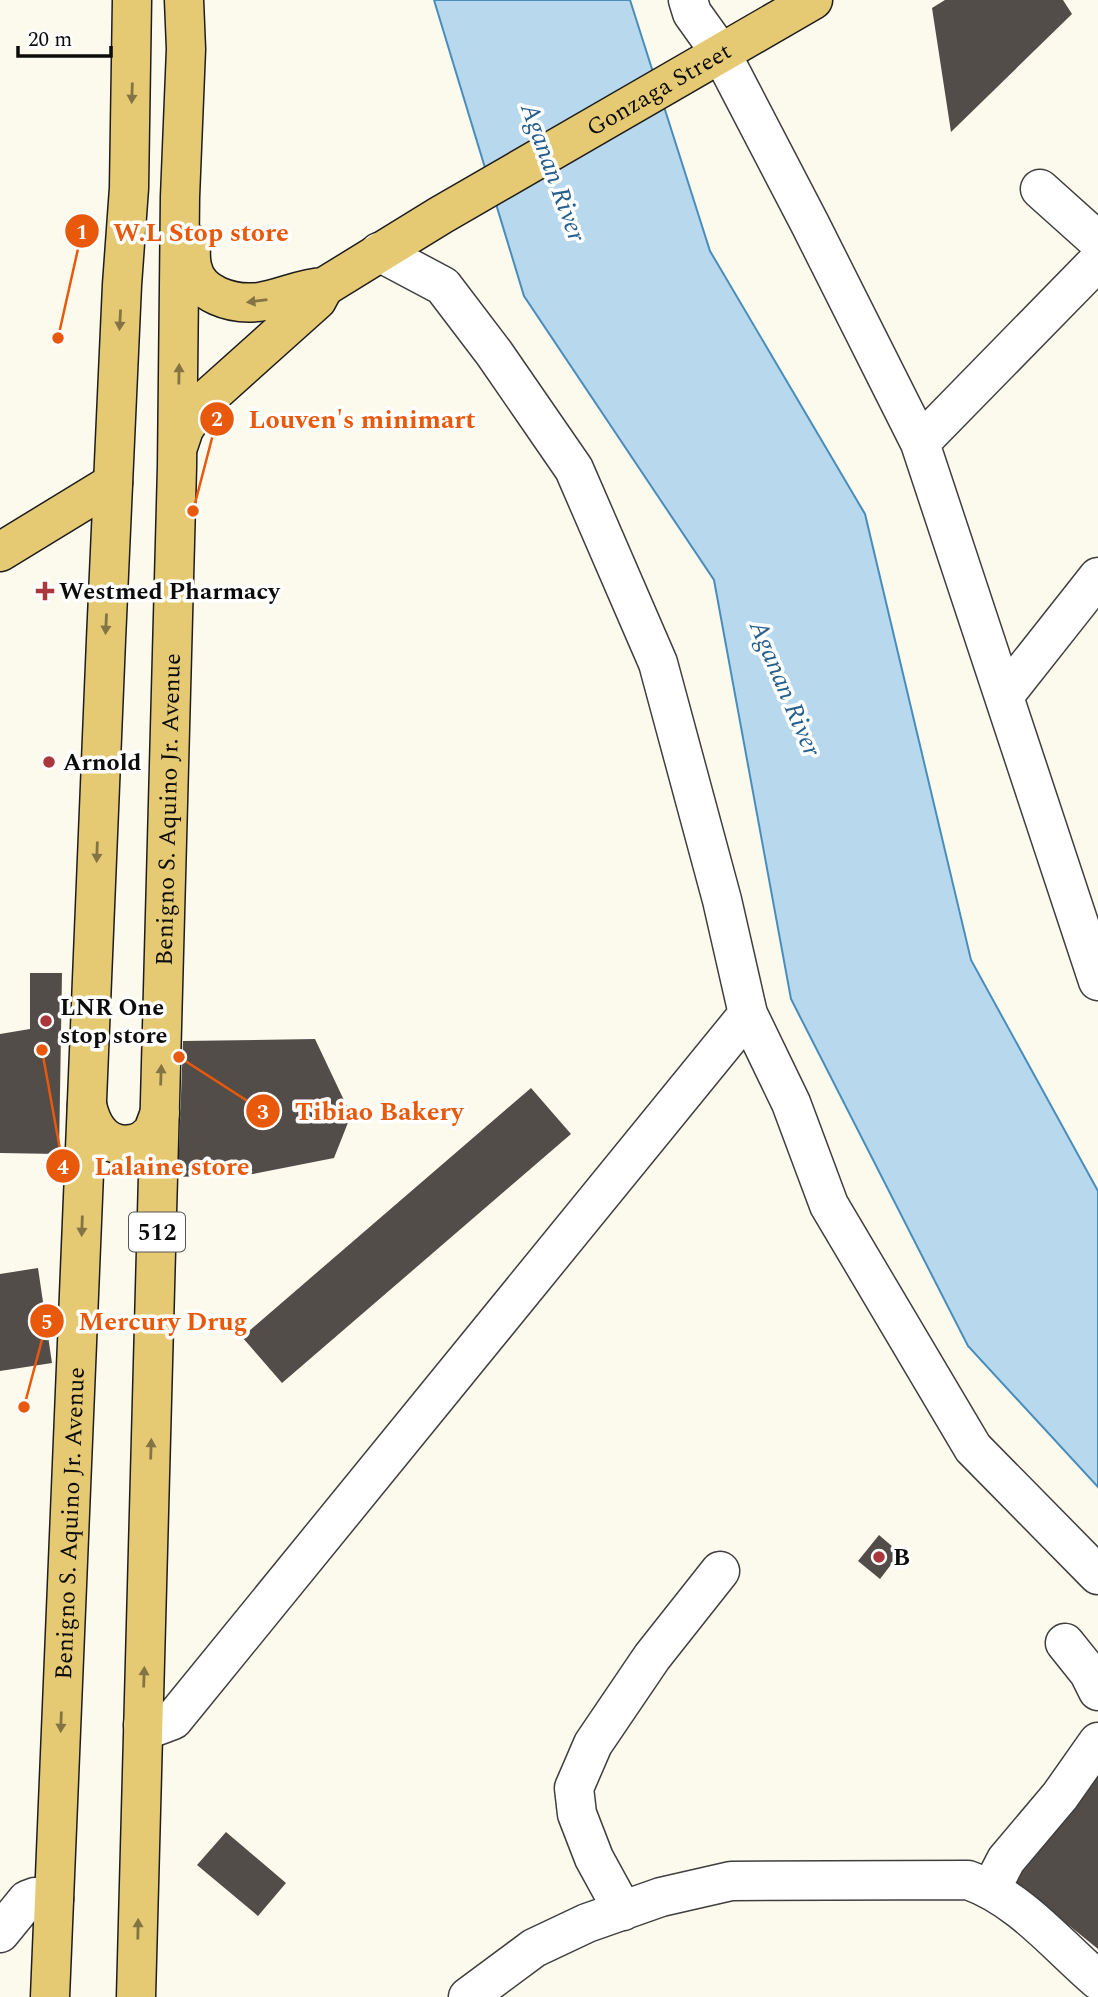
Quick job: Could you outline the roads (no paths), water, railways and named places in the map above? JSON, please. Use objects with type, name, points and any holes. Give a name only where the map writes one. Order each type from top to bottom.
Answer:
[{"type":"main road","name":"Benigno S. Aquino Jr. Avenue","points":[[50,1997],[110,549],[121,298],[129,188],[132,0]]},
{"type":"main road","name":"Benigno S. Aquino Jr. Avenue","points":[[136,1997],[177,467],[181,173],[186,49],[184,0]]},
{"type":"main road","name":"Gonzaga Street","points":[[324,287],[441,215],[813,0]]},
{"type":"main road","points":[[129,188],[152,165],[165,159],[175,162],[188,197],[192,265],[201,285],[224,299],[259,302],[304,289],[324,287]]},
{"type":"main road","points":[[177,467],[180,439],[195,410],[269,340],[317,300],[324,287]]},
{"type":"main road","points":[[0,552],[113,483]]},
{"type":"main road","points":[[36,528],[66,515],[90,516],[100,523],[110,549]]},
{"type":"main road","points":[[87,1105],[90,1120],[97,1130],[108,1141],[123,1146],[139,1143],[152,1133],[160,1112]]},
{"type":"street","points":[[688,0],[715,58],[920,443],[1098,981]]},
{"type":"street","points":[[1040,189],[1098,241]]},
{"type":"street","points":[[379,252],[443,286],[494,353],[573,469],[658,663],[722,900],[748,1014],[791,1103],[829,1205],[973,1448],[1098,1575]]},
{"type":"street","points":[[920,443],[1098,261]]},
{"type":"street","points":[[1004,696],[1098,577]]},
{"type":"street","points":[[143,1725],[157,1726],[173,1720],[748,1014]]},
{"type":"street","points":[[623,1911],[594,1858],[578,1814],[574,1788],[593,1744],[652,1657],[720,1571]]},
{"type":"street","points":[[1065,1643],[1098,1691]]},
{"type":"street","points":[[992,1889],[1006,1860],[1060,1796],[1098,1742]]},
{"type":"street","points":[[468,1997],[534,1948],[587,1923],[660,1897],[731,1881],[968,1880],[992,1889],[1049,1933],[1098,1980]]},
{"type":"street","points":[[0,1933],[27,1900],[35,1897],[54,1899]]},
{"type":"water","name":"Aganan River","points":[[434,0],[630,0],[710,251],[865,514],[971,960],[1098,1191],[1098,1487],[968,1346],[791,999],[714,580],[524,296]]},
{"type":"place","name":"W.L Stop store","points":[[58,338]]},
{"type":"place","name":"Louven's minimart","points":[[193,511]]},
{"type":"place","name":"Westmed Pharmacy","points":[[45,591]]},
{"type":"place","name":"Arnold","points":[[49,762]]},
{"type":"place","name":"LNR One stop store","points":[[46,1021]]},
{"type":"place","name":"Lalaine store","points":[[42,1050]]},
{"type":"place","name":"Tibiao Bakery","points":[[179,1057]]},
{"type":"place","name":"Mercury Drug","points":[[24,1407]]},
{"type":"place","name":"B","points":[[879,1557]]}]
